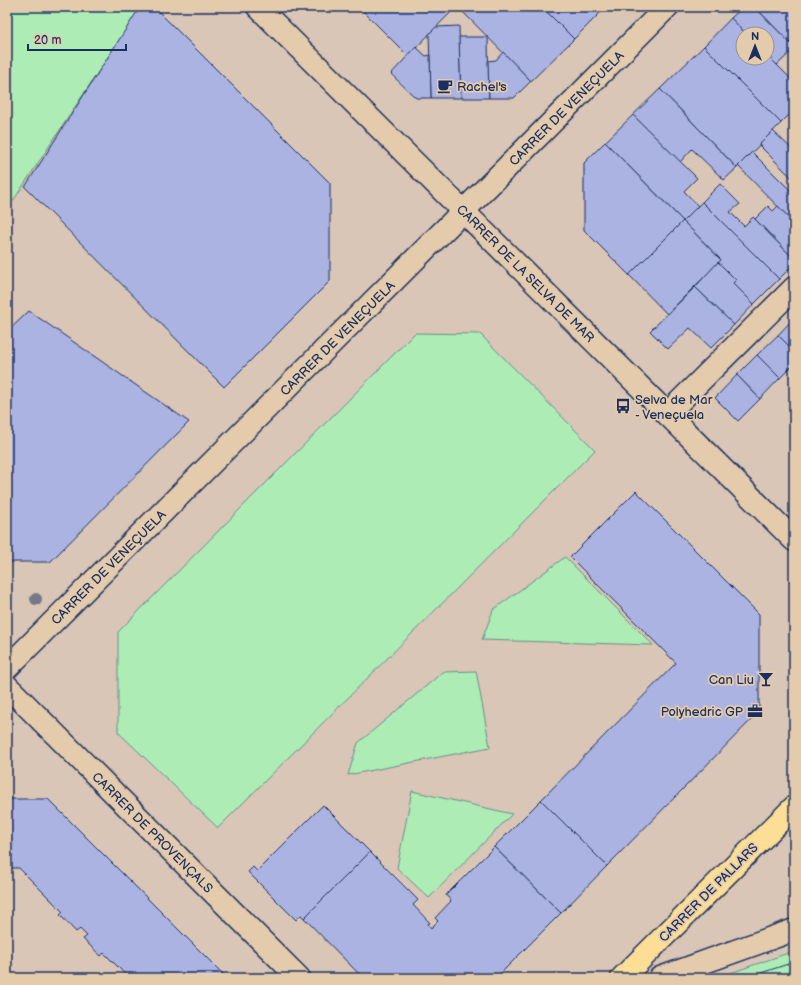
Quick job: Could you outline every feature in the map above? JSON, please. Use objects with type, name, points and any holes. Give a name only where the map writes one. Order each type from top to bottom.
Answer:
[{"type":"main road","name":"CARRER DE PALLARS","points":[[622,978],[794,807]]},
{"type":"street","name":"CARRER DE LA SELVA DE MAR","points":[[258,7],[794,540]]},
{"type":"street","name":"CARRER DE VENEÇUELA","points":[[7,668],[667,7]]},
{"type":"street","points":[[667,414],[794,288]]},
{"type":"street","name":"CARRER DE PROVENÇALS","points":[[7,686],[299,978]]},
{"type":"street","points":[[660,978],[794,930]]},
{"type":"green space","points":[[7,7],[141,7],[7,210]]},
{"type":"green space","points":[[415,333],[480,334],[595,450],[218,828],[118,732],[118,632]]},
{"type":"green space","points":[[565,557],[653,645],[482,640],[493,610]]},
{"type":"green space","points":[[476,671],[490,747],[348,775],[358,743],[443,672]]},
{"type":"green space","points":[[412,791],[512,814],[429,898],[397,868]]},
{"type":"green space","points":[[794,951],[794,970],[770,978],[716,978]]},
{"type":"building","points":[[140,7],[154,7],[330,183],[330,281],[224,387],[25,187]]},
{"type":"building","points":[[359,7],[456,7],[408,56]]},
{"type":"building","points":[[458,7],[542,7],[574,39],[531,81]]},
{"type":"building","points":[[542,7],[606,7],[574,39]]},
{"type":"building","points":[[743,7],[755,7],[774,26],[738,26],[731,18]]},
{"type":"building","points":[[755,7],[790,7],[794,11],[794,47],[775,26]]},
{"type":"building","points":[[731,18],[738,26],[735,26],[735,66],[775,66],[775,63],[794,82],[794,110],[781,123],[704,46]]},
{"type":"building","points":[[459,26],[461,98],[431,98],[429,34],[436,27]]},
{"type":"building","points":[[775,28],[794,47],[794,49],[777,65],[775,63]]},
{"type":"building","points":[[459,37],[488,37],[489,98],[461,98]]},
{"type":"building","points":[[704,46],[781,123],[737,168],[660,89]]},
{"type":"building","points":[[416,47],[426,56],[430,55],[431,98],[416,98],[391,74]]},
{"type":"building","points":[[503,52],[531,81],[514,98],[489,98],[488,61],[496,60]]},
{"type":"building","points":[[660,89],[737,168],[724,180],[692,149],[680,162],[633,115]]},
{"type":"building","points":[[633,115],[697,178],[684,191],[698,206],[683,221],[605,142]]},
{"type":"building","points":[[773,131],[794,151],[794,180],[759,145]]},
{"type":"building","points":[[605,142],[683,221],[629,275],[584,230],[584,163]]},
{"type":"building","points":[[752,152],[794,194],[794,223],[738,166]]},
{"type":"building","points":[[720,184],[740,204],[730,212],[744,226],[753,217],[794,259],[794,264],[779,279],[702,202]]},
{"type":"building","points":[[702,202],[779,279],[754,304],[733,283],[736,280],[718,262],[721,260],[683,221]]},
{"type":"building","points":[[768,206],[773,211],[778,206],[794,223],[794,259],[755,219]]},
{"type":"building","points":[[683,221],[721,260],[667,314],[629,275]]},
{"type":"building","points":[[718,262],[736,280],[733,283],[754,304],[734,325],[695,287]]},
{"type":"building","points":[[695,287],[734,325],[711,348],[690,328],[668,349],[650,331]]},
{"type":"building","points":[[29,311],[189,422],[50,562],[7,562],[7,332]]},
{"type":"building","points":[[794,318],[794,351],[778,335]]},
{"type":"building","points":[[778,335],[794,351],[794,364],[780,378],[757,355]]},
{"type":"building","points":[[757,355],[780,378],[760,399],[737,375]]},
{"type":"building","points":[[737,375],[760,399],[738,421],[715,398]]},
{"type":"building","points":[[636,491],[759,614],[759,712],[607,866],[541,800],[676,663],[570,557]]},
{"type":"building","points":[[7,799],[48,799],[227,978],[129,978],[104,953],[101,956],[83,939],[87,936],[80,929],[76,932],[60,915],[63,912],[19,868],[7,868]]},
{"type":"building","points":[[541,800],[607,866],[561,913],[494,847]]},
{"type":"building","points":[[323,805],[370,852],[304,918],[301,915],[296,920],[248,872],[253,867],[257,871]]},
{"type":"building","points":[[494,847],[561,913],[496,978],[363,978],[304,918],[370,852],[418,900],[413,905],[430,923],[428,924],[431,928],[438,921],[435,918],[451,901],[446,895]]},
{"type":"tram line","points":[[746,978],[794,962]]},
{"type":"place","name":"Rachel's","points":[[445,86]]},
{"type":"place","name":"Selva de Mar - Veneçuela","points":[[623,406]]},
{"type":"place","name":"Can Liu","points":[[766,679]]},
{"type":"place","name":"Polyhedric GP","points":[[755,711]]}]
